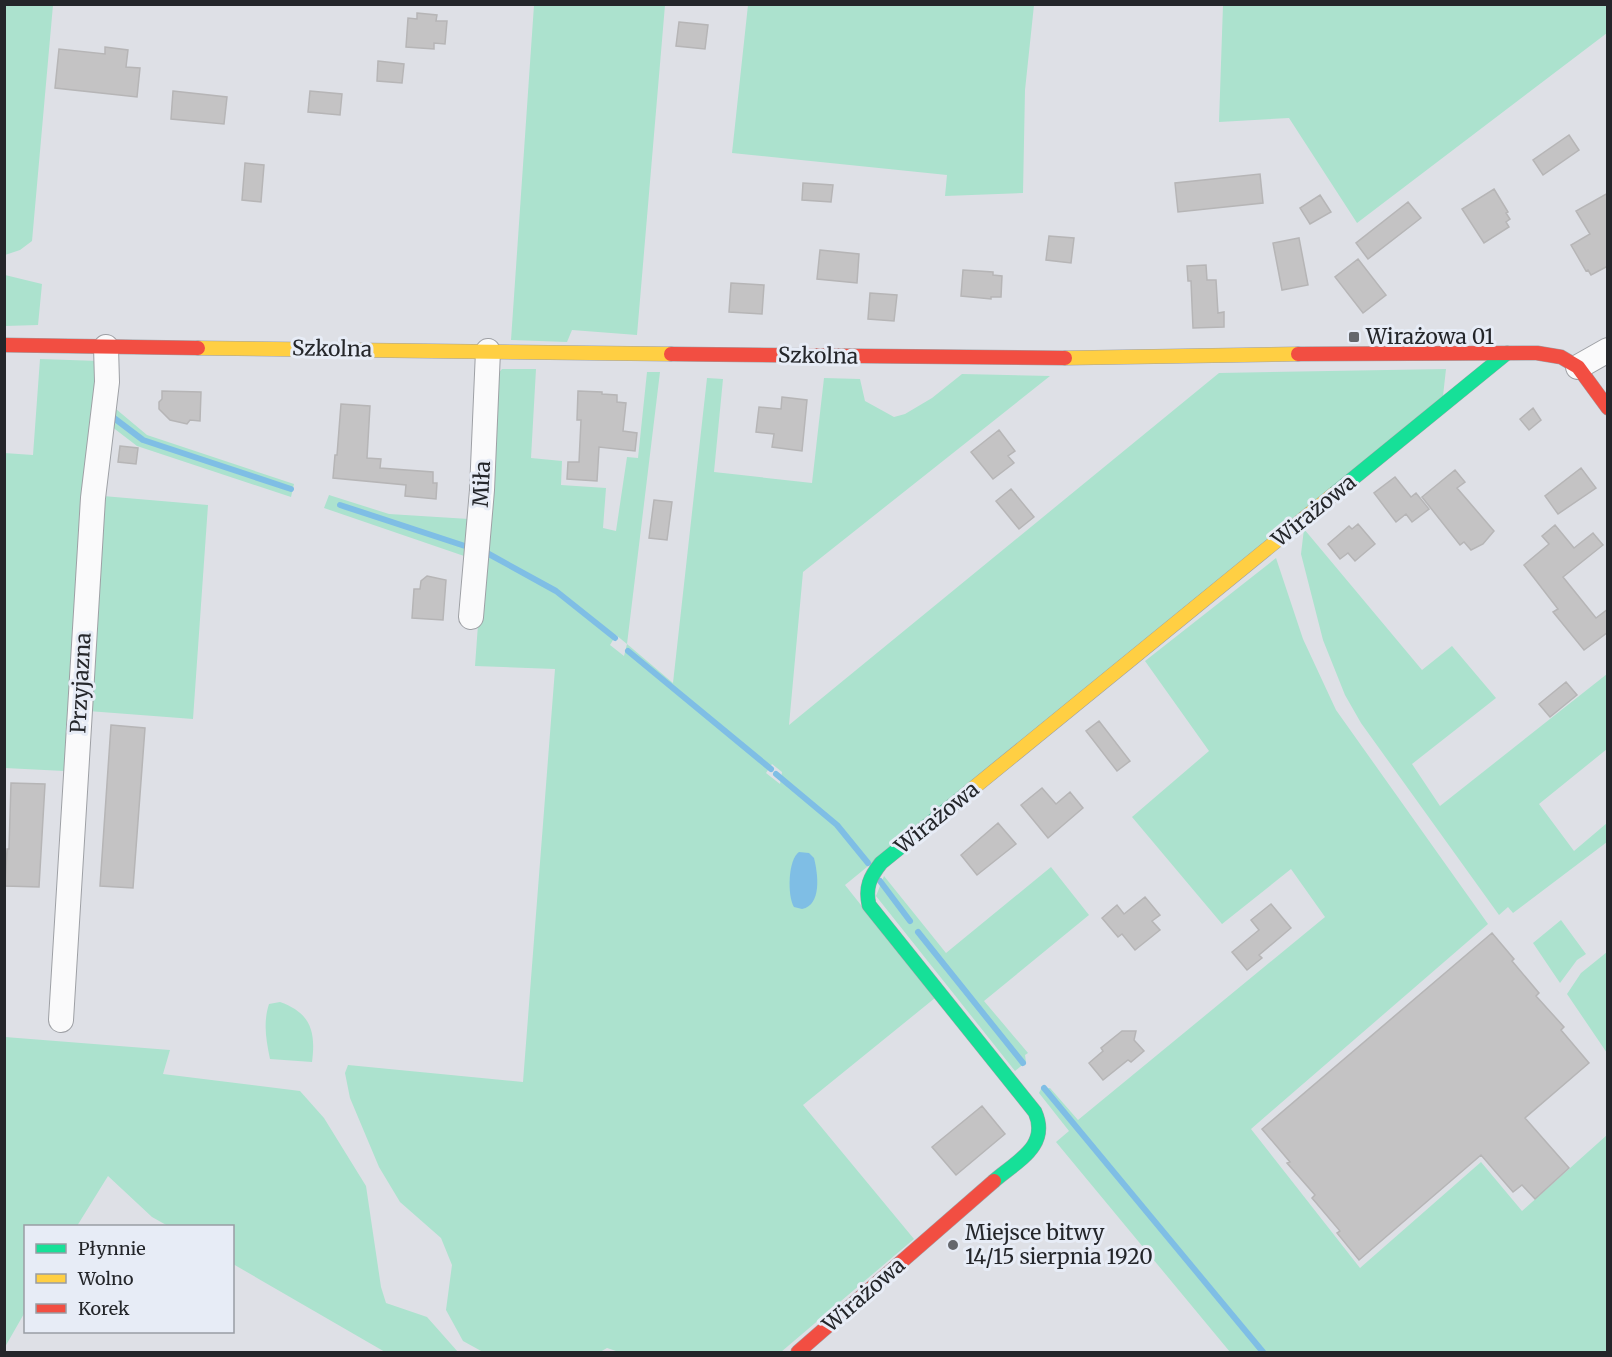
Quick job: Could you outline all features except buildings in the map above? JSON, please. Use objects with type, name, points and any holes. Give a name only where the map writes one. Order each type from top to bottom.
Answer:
[{"type":"street","name":"Szkolna","points":[[4,345],[1018,359],[1356,353],[1537,353],[1561,357],[1578,367]]},
{"type":"street","name":"Przyjazna","points":[[61,1020],[93,498],[107,382],[106,347]]},
{"type":"street","points":[[1608,350],[1578,367],[1608,408]]},
{"type":"street","name":"Miła","points":[[471,617],[482,490],[488,351]]},
{"type":"street","name":"Wirażowa","points":[[798,1353],[1036,1145],[1041,1131],[1040,1120],[1033,1107],[869,905],[866,892],[867,881],[881,863],[1507,353]]},
{"type":"green space","points":[[5,4],[53,5],[32,241],[20,250],[5,255]]},
{"type":"green space","points":[[534,5],[665,5],[637,335],[572,330],[567,342],[511,340]]},
{"type":"green space","points":[[748,5],[1034,5],[1025,90],[1023,193],[945,196],[947,175],[732,153]]},
{"type":"green space","points":[[1223,5],[1607,5],[1607,33],[1357,223],[1289,118],[1219,122]]},
{"type":"green space","points":[[5,275],[42,284],[38,325],[5,326]]},
{"type":"green space","points":[[40,359],[99,361],[64,771],[5,768],[4,453],[33,455]]},
{"type":"green space","points":[[502,369],[536,369],[531,458],[562,461],[561,485],[606,488],[603,528],[616,531],[627,457],[638,458],[647,372],[660,372],[627,644],[673,683],[707,378],[723,379],[714,472],[812,483],[824,378],[860,379],[865,401],[894,417],[905,414],[932,398],[962,374],[1050,376],[803,572],[789,725],[1219,373],[1446,369],[1443,396],[845,885],[935,998],[803,1105],[914,1239],[781,1352],[619,1352],[607,1348],[600,1352],[483,1352],[463,1341],[446,1310],[452,1265],[441,1238],[400,1202],[379,1167],[350,1098],[345,1073],[348,1065],[523,1082],[555,669],[475,666],[496,376]],"holes":[[[616,635],[627,644],[624,656],[610,645]],[[772,764],[782,772],[780,784],[766,773]]]},
{"type":"green space","points":[[110,404],[147,435],[294,484],[291,497],[137,446],[107,423]]},
{"type":"green space","points":[[329,495],[389,514],[469,519],[467,557],[324,508]]},
{"type":"green space","points":[[103,496],[208,505],[193,719],[88,711]]},
{"type":"green space","points":[[1304,529],[1422,670],[1452,646],[1496,698],[1412,764],[1440,806],[1607,674],[1607,749],[1539,804],[1574,851],[1607,823],[1607,842],[1513,913],[1508,907],[1499,915],[1361,723],[1345,695],[1323,640],[1301,554]]},
{"type":"green space","points":[[1276,558],[1303,639],[1336,710],[1488,924],[1251,1129],[1360,1268],[1481,1162],[1522,1211],[1607,1135],[1607,1352],[1230,1352],[1056,1142],[1069,1131],[1039,1093],[1041,1089],[1050,1088],[1078,1120],[1325,917],[1291,869],[1222,924],[1132,817],[1209,751],[1145,661]]},
{"type":"green space","points":[[1051,867],[1089,915],[984,1001],[1028,1053],[1025,1055],[1026,1062],[1015,1071],[876,896],[884,876],[946,953]]},
{"type":"green space","points":[[1561,920],[1586,954],[1577,960],[1560,983],[1533,943]]},
{"type":"green space","points":[[1607,952],[1607,1053],[1567,994],[1581,973]]},
{"type":"green space","points":[[280,1002],[299,1012],[309,1025],[313,1042],[312,1062],[270,1059],[266,1031],[267,1011],[269,1004]]},
{"type":"green space","points":[[5,1037],[170,1050],[163,1074],[300,1091],[324,1118],[366,1186],[381,1287],[386,1303],[427,1317],[458,1352],[385,1352],[234,1265],[234,1225],[166,1225],[152,1217],[108,1176],[78,1225],[24,1225],[24,1314],[5,1347]]},
{"type":"water","points":[[799,852],[809,853],[814,858],[817,872],[816,895],[813,902],[802,909],[794,907],[790,895],[791,870],[795,856]]},
{"type":"waterway","points":[[110,415],[143,440],[291,489]]},
{"type":"waterway","points":[[340,505],[468,547]]},
{"type":"waterway","points":[[487,553],[556,591],[615,638]]},
{"type":"waterway","points":[[628,651],[771,769]]},
{"type":"waterway","points":[[776,774],[837,825],[868,863]]},
{"type":"waterway","points":[[880,881],[910,921]]},
{"type":"waterway","points":[[918,932],[1023,1063]]},
{"type":"waterway","points":[[1044,1088],[1263,1352]]},
{"type":"traffic: fast","points":[[1334,494],[1507,353]]},
{"type":"traffic: fast","points":[[971,790],[881,863],[869,882],[868,899],[869,905],[1035,1112],[1038,1124],[1035,1144],[1029,1152],[994,1181]]},
{"type":"traffic: slow","points":[[198,348],[671,354]]},
{"type":"traffic: slow","points":[[1065,358],[1298,354]]},
{"type":"traffic: slow","points":[[971,790],[1334,494]]},
{"type":"traffic: jam","points":[[4,345],[198,348]]},
{"type":"traffic: jam","points":[[1298,354],[1537,353],[1561,357],[1578,367],[1608,408]]},
{"type":"traffic: jam","points":[[671,354],[1065,358]]},
{"type":"traffic: jam","points":[[798,1352],[994,1181]]},
{"type":"place","name":"Wirażowa 01","points":[[1354,337]]},
{"type":"place","name":"Miejsce bitwy 14/15 sierpnia 1920","points":[[953,1245]]}]
